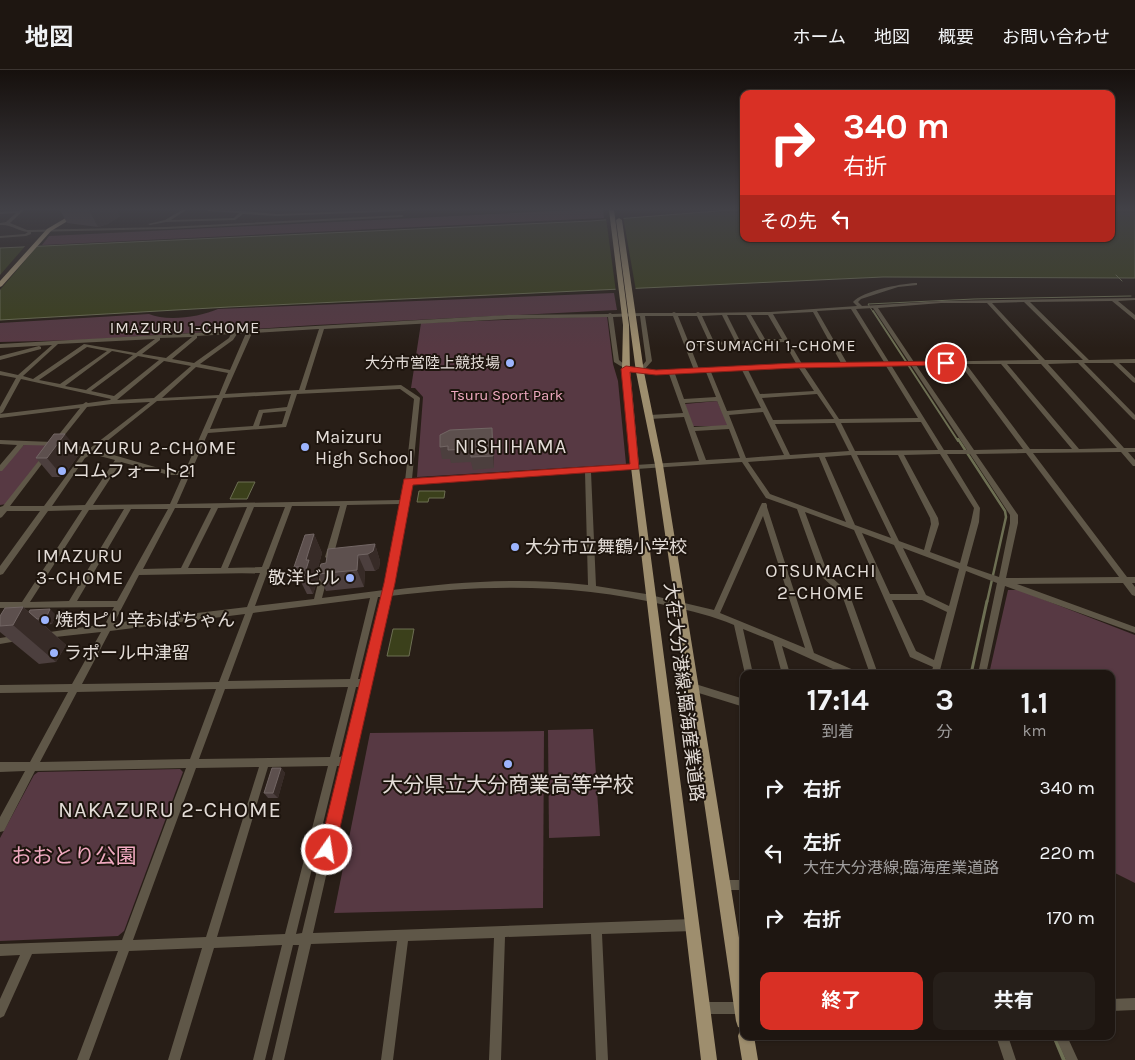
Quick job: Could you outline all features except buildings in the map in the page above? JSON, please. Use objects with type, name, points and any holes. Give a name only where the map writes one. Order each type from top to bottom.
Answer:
[{"type":"highway","points":[[0,279],[20,256]]},
{"type":"highway","points":[[0,285],[23,256]]},
{"type":"main road","name":"大在大分港線;臨海産業道路","points":[[620,256],[631,311],[626,369],[636,467],[709,1060]]},
{"type":"main road","name":"大在大分港線;臨海産業道路","points":[[623,256],[640,372],[658,465],[740,993]]},
{"type":"main road","points":[[747,1040],[750,1060]]},
{"type":"street","points":[[915,284],[897,286],[858,298],[855,302],[869,306],[968,452],[1014,515],[1014,523],[996,579],[983,670]]},
{"type":"street","points":[[0,346],[86,344],[420,321],[610,314],[631,311],[770,313],[869,306],[988,301],[1135,298]]},
{"type":"street","points":[[1112,299],[1135,318]]},
{"type":"street","points":[[1025,300],[1135,418]]},
{"type":"street","points":[[988,301],[1135,464]]},
{"type":"street","points":[[853,308],[977,508],[935,670]]},
{"type":"street","points":[[814,310],[845,364]]},
{"type":"street","points":[[674,313],[697,370]]},
{"type":"street","points":[[698,313],[712,344]]},
{"type":"street","points":[[723,313],[738,342]]},
{"type":"street","points":[[747,313],[763,341]]},
{"type":"street","points":[[770,313],[800,365],[837,420],[923,597]]},
{"type":"street","points":[[610,314],[616,361],[626,369],[640,372],[800,365],[1135,361]]},
{"type":"street","points":[[206,431],[284,426],[299,392],[322,327]]},
{"type":"street","points":[[0,826],[172,507],[249,333]]},
{"type":"street","points":[[0,572],[83,457],[157,399],[234,334]]},
{"type":"street","points":[[113,400],[196,336]]},
{"type":"street","points":[[88,391],[158,338]]},
{"type":"street","points":[[687,345],[786,340]]},
{"type":"street","points":[[0,358],[56,344]]},
{"type":"street","points":[[0,412],[18,377],[56,344]]},
{"type":"street","points":[[86,344],[110,351],[232,372]]},
{"type":"street","points":[[35,380],[86,344]]},
{"type":"street","points":[[61,386],[110,351]]},
{"type":"street","points":[[1114,361],[1135,381]]},
{"type":"street","points":[[1002,362],[1077,450]]},
{"type":"street","points":[[962,363],[1135,593]]},
{"type":"street","points":[[744,368],[788,457]]},
{"type":"street","points":[[708,370],[744,460],[768,496],[1135,630]]},
{"type":"street","points":[[671,372],[703,462]]},
{"type":"street","points":[[0,373],[88,391],[113,400]]},
{"type":"street","points":[[0,416],[113,400],[396,386],[418,399],[408,482],[387,593],[278,1060]]},
{"type":"street","points":[[758,396],[818,392]]},
{"type":"street","points":[[682,401],[720,399]]},
{"type":"street","points":[[2,511],[86,404]]},
{"type":"street","points":[[255,428],[261,411],[290,409]]},
{"type":"street","points":[[725,413],[765,410]]},
{"type":"street","points":[[650,416],[687,415]]},
{"type":"street","points":[[770,422],[923,420]]},
{"type":"street","points":[[692,429],[731,427]]},
{"type":"street","points":[[0,442],[56,442],[169,473],[187,473]]},
{"type":"street","points":[[0,469],[22,443]]},
{"type":"street","points":[[408,482],[854,453],[1135,450]]},
{"type":"street","points":[[900,453],[934,518],[935,524],[926,554]]},
{"type":"street","points":[[821,455],[912,654],[937,665]]},
{"type":"street","points":[[24,605],[119,459]]},
{"type":"street","points":[[588,470],[592,587]]},
{"type":"street","points":[[716,614],[768,496]]},
{"type":"street","points":[[2,511],[46,508],[404,502]]},
{"type":"street","points":[[317,602],[344,504]]},
{"type":"street","points":[[223,571],[251,505]]},
{"type":"street","points":[[83,1060],[289,505]]},
{"type":"street","points":[[183,571],[215,506]]},
{"type":"street","points":[[71,604],[129,507]]},
{"type":"street","points":[[763,507],[811,655]]},
{"type":"street","points":[[800,508],[825,576],[845,593],[873,670]]},
{"type":"street","points":[[138,572],[265,570]]},
{"type":"street","points":[[996,579],[1135,580]]},
{"type":"street","points":[[39,636],[387,593],[480,584],[546,583],[592,587],[652,597],[716,614],[811,655],[839,670]]},
{"type":"street","points":[[259,1060],[375,595]]},
{"type":"street","points":[[887,597],[923,597],[952,610]]},
{"type":"street","points":[[0,605],[121,604]]},
{"type":"street","points":[[738,624],[748,670]]},
{"type":"street","points":[[0,641],[30,637]]},
{"type":"street","points":[[776,640],[785,670]]},
{"type":"street","points":[[0,689],[366,683]]},
{"type":"street","points":[[692,687],[740,702]]},
{"type":"street","points":[[0,767],[348,761]]},
{"type":"street","points":[[174,1060],[264,762]]},
{"type":"street","points":[[723,885],[740,884]]},
{"type":"street","points":[[0,950],[693,925]]},
{"type":"street","points":[[596,929],[602,1060]]},
{"type":"street","points":[[495,1060],[500,932]]},
{"type":"street","points":[[388,1060],[403,936]]},
{"type":"street","points":[[0,1012],[29,949]]},
{"type":"street","points":[[1115,1005],[1135,1004]]},
{"type":"street","points":[[703,1008],[740,1012]]},
{"type":"street","points":[[1003,1040],[1010,1060]]},
{"type":"street","points":[[1064,1040],[1072,1060]]},
{"type":"green space","points":[[614,293],[617,310],[316,325],[83,340],[0,342],[0,323],[149,314],[174,318],[193,316],[218,309]]},
{"type":"green space","name":"Tsuru Sport Park","points":[[607,316],[613,364],[618,381],[626,464],[417,477],[423,397],[415,388],[411,388],[421,323]]},
{"type":"green space","points":[[717,401],[728,424],[726,426],[692,426],[685,404]]},
{"type":"green space","points":[[24,445],[51,445],[7,504],[0,505],[0,471]]},
{"type":"green space","points":[[1008,590],[1019,590],[1135,635],[1135,883],[1115,873],[1115,670],[990,670]]},
{"type":"green space","points":[[593,729],[600,836],[549,838],[548,730]]},
{"type":"green space","points":[[544,731],[543,908],[334,913],[370,733]]},
{"type":"green space","name":"おおとり公園","points":[[180,769],[183,772],[124,931],[118,936],[0,941],[0,838],[34,775],[38,772]]},
{"type":"shaded area","points":[[0,256],[1135,256],[1135,278],[883,277],[229,307],[0,320]]},
{"type":"shaded area","points":[[238,482],[255,482],[247,499],[230,499]]},
{"type":"shaded area","points":[[419,491],[445,491],[444,498],[429,498],[428,502],[417,502]]},
{"type":"shaded area","points":[[393,629],[414,629],[409,656],[387,656]]},
{"type":"pier","points":[[16,256],[29,256],[0,290],[0,275]]},
{"type":"pier","points":[[611,256],[630,256],[636,291],[616,292]]},
{"type":"waterway","points":[[1116,275],[1122,281]]},
{"type":"waterway","points":[[873,312],[868,304],[974,299],[1131,296]]},
{"type":"waterway","points":[[873,311],[958,441]]},
{"type":"waterway","points":[[958,439],[1005,511],[1006,517],[987,602]]},
{"type":"waterway","points":[[972,670],[987,601]]},
{"type":"waterway","points":[[1056,1040],[1064,1060]]},
{"type":"place","name":"大分市営陸上競技場","points":[[510,363]]},
{"type":"place","name":"Maizuru High School","points":[[305,447]]},
{"type":"place","name":"コムフォート21","points":[[62,471]]},
{"type":"place","name":"大分市立舞鶴小学校","points":[[515,547]]},
{"type":"place","name":"敬洋ビル","points":[[350,578]]},
{"type":"place","name":"焼肉ピリ辛おばちゃん","points":[[45,620]]},
{"type":"place","name":"ラポール中津留","points":[[54,653]]},
{"type":"place","name":"大分県立大分商業高等学校","points":[[508,764]]},
{"type":"district","name":"IMAZURU 1-CHOME","points":[[185,327]]},
{"type":"district","name":"OTSUMACHI 1-CHOME","points":[[771,345]]},
{"type":"district","name":"NISHIHAMA","points":[[511,446]]},
{"type":"district","name":"IMAZURU 2-CHOME","points":[[147,447]]},
{"type":"district","name":"IMAZURU 3-CHOME","points":[[80,566]]},
{"type":"district","name":"OTSUMACHI 2-CHOME","points":[[821,581]]},
{"type":"district","name":"NAKAZURU 2-CHOME","points":[[170,809]]},
{"type":"route","points":[[327,850],[389,583],[408,482],[636,467],[626,369],[656,372],[795,365],[946,363]]}]
